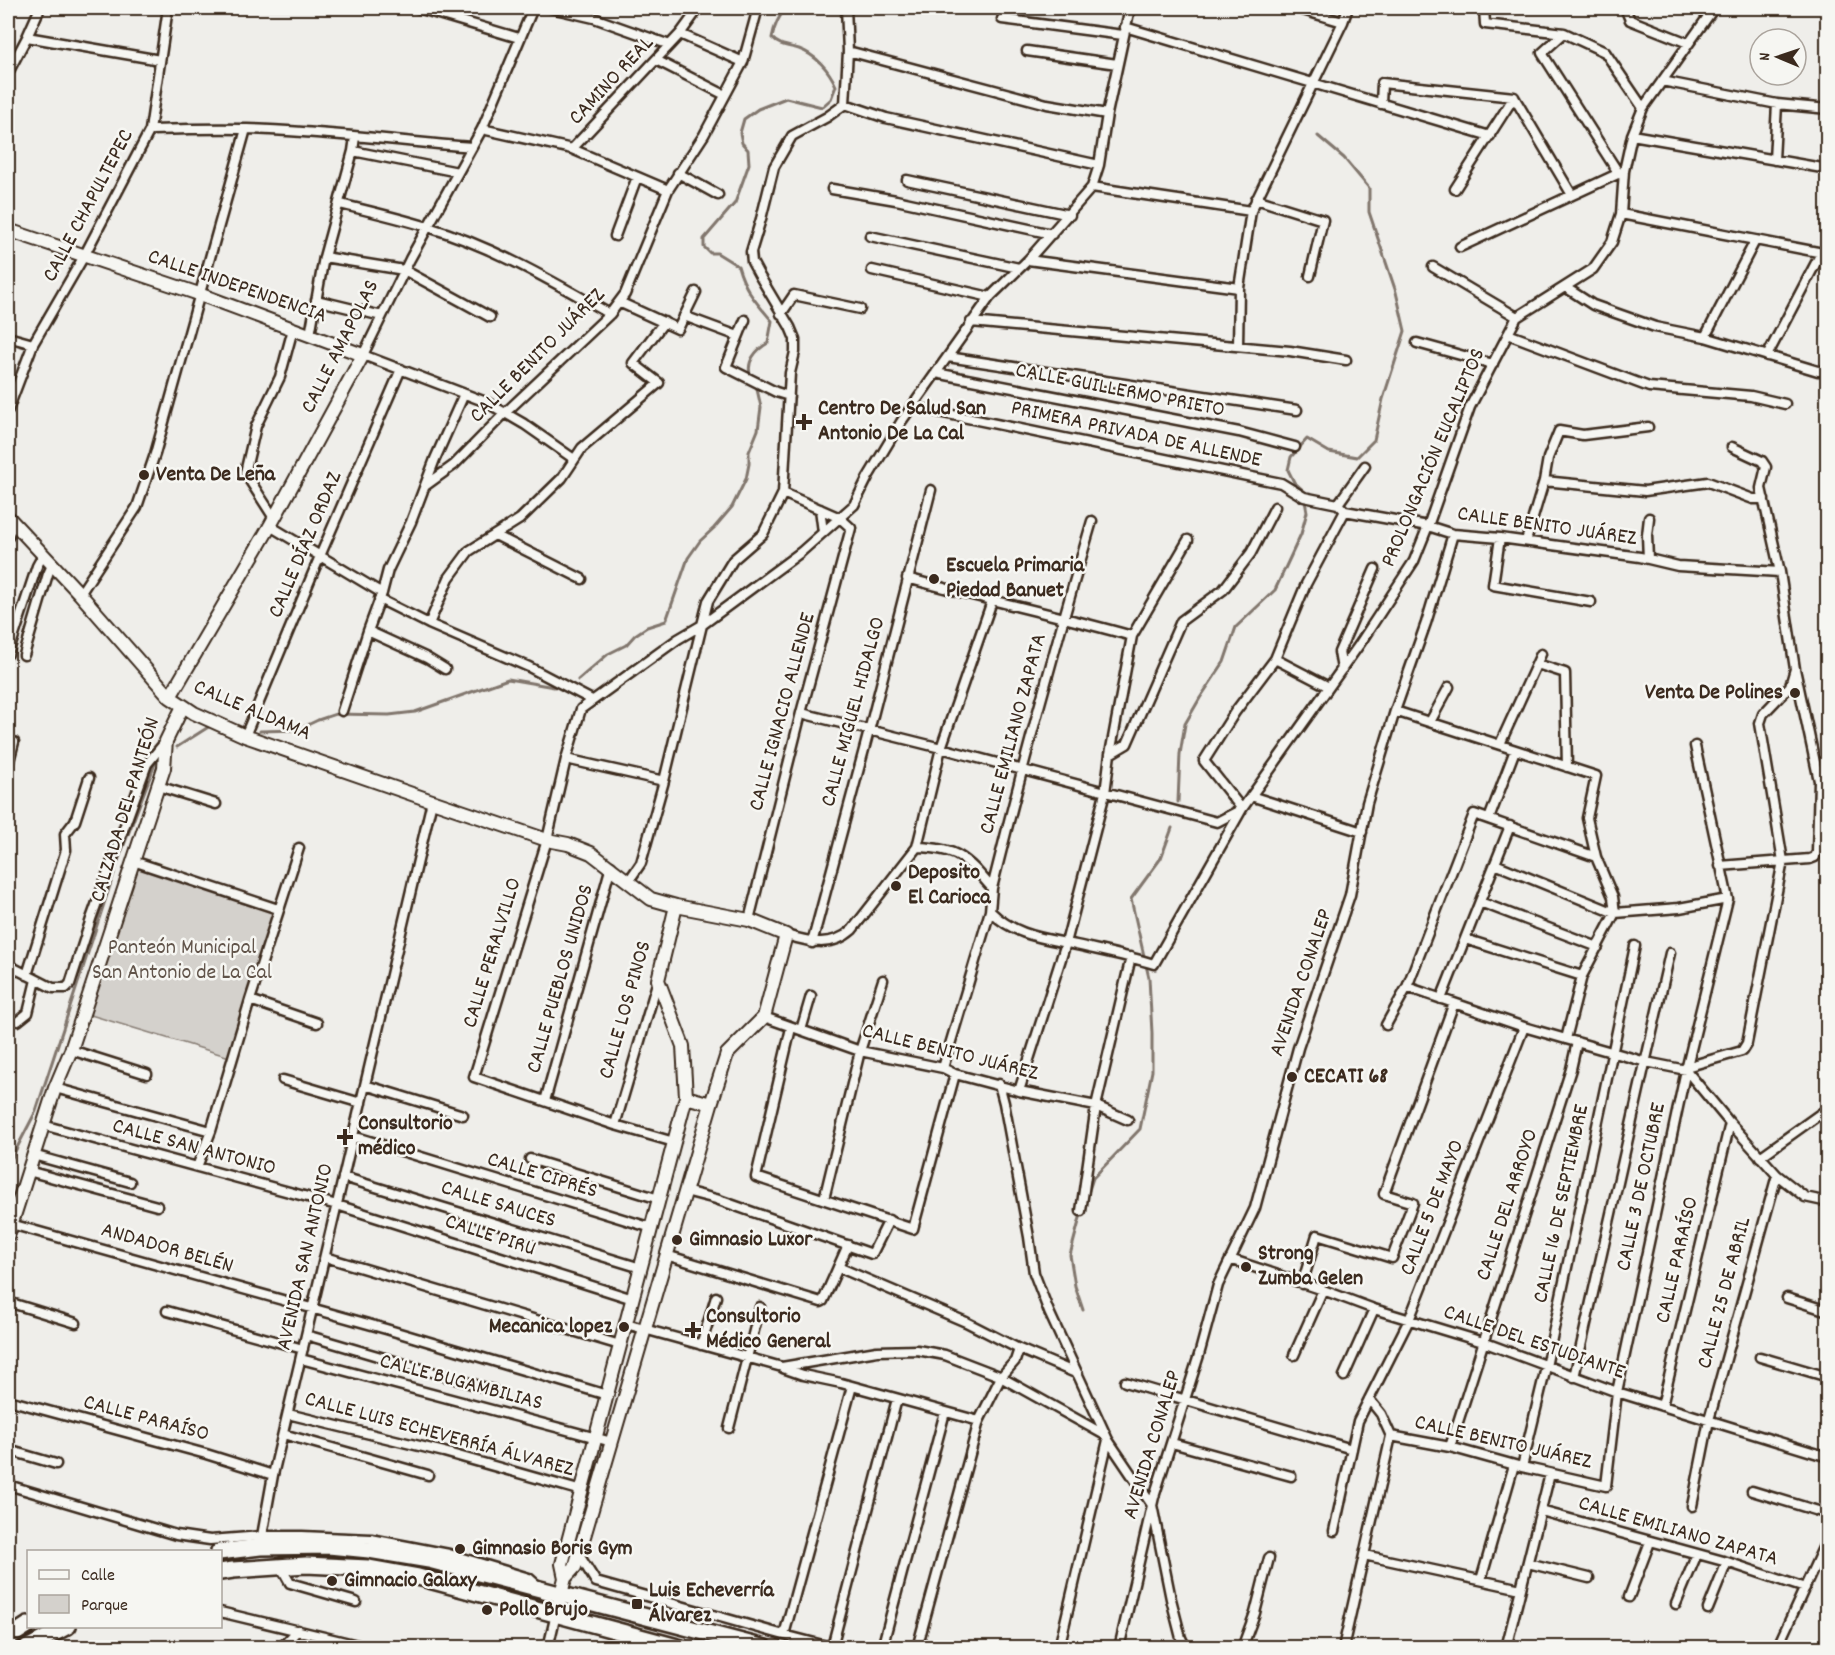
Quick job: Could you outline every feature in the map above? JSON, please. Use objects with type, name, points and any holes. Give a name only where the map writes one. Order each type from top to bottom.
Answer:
[{"type":"highway","points":[[222,1550],[261,1541],[329,1546],[370,1544],[765,1647]]},
{"type":"highway","points":[[222,1572],[306,1565],[368,1568],[418,1577],[681,1647]]},
{"type":"highway","points":[[8,1636],[27,1626]]},
{"type":"highway","points":[[27,1647],[64,1628]]},
{"type":"street","points":[[8,73],[40,8]]},
{"type":"street","name":"CALLE CHAPULTEPEC","points":[[8,410],[33,344],[84,256],[150,130],[168,8]]},
{"type":"street","points":[[418,8],[519,38]]},
{"type":"street","name":"CALLE AMAPOLAS","points":[[170,697],[272,522],[363,354],[404,270],[482,129],[532,8]]},
{"type":"street","points":[[551,8],[594,18],[670,45]]},
{"type":"street","name":"CAMINO REAL","points":[[572,149],[681,34],[699,8]]},
{"type":"street","name":"CALLE BENITO JUÁREZ","points":[[425,486],[454,465],[505,413],[610,314],[625,294],[668,190],[704,135],[743,62],[758,8]]},
{"type":"street","points":[[846,8],[848,51],[846,104]]},
{"type":"street","points":[[293,329],[280,377],[256,426],[245,473],[272,522],[381,596],[429,624],[529,667],[592,700],[678,639],[702,625],[801,552],[854,504],[901,422],[971,322],[990,297],[1028,260],[1092,188],[1100,165],[1107,114],[1130,8]]},
{"type":"street","points":[[1296,8],[1343,22]]},
{"type":"street","points":[[1238,346],[1239,288],[1251,210],[1348,8]]},
{"type":"street","points":[[1484,8],[1485,24],[1564,33],[1605,52],[1643,108]]},
{"type":"street","points":[[1625,8],[1630,20],[1688,43]]},
{"type":"street","name":"PROLONGACIÓN EUCALIPTOS","points":[[990,911],[1002,923],[1038,938],[1131,957],[1154,964],[1242,809],[1342,669],[1414,561],[1470,408],[1517,317],[1593,269],[1611,242],[1621,214],[1622,173],[1632,135],[1643,108],[1714,8]]},
{"type":"street","points":[[1002,19],[1124,31],[1314,82],[1490,136]]},
{"type":"street","points":[[1460,247],[1622,173],[1542,53],[1564,33]]},
{"type":"street","points":[[681,34],[743,62]]},
{"type":"street","points":[[27,37],[160,60]]},
{"type":"street","points":[[848,51],[1047,104],[1107,114]]},
{"type":"street","points":[[1027,51],[1117,64]]},
{"type":"street","points":[[656,60],[725,95]]},
{"type":"street","points":[[1662,81],[1777,104],[1827,110]]},
{"type":"street","points":[[1381,104],[1382,83],[1514,97]]},
{"type":"street","points":[[1514,97],[1572,195]]},
{"type":"street","points":[[1455,189],[1514,97]]},
{"type":"street","points":[[846,104],[886,118],[1100,165]]},
{"type":"street","points":[[628,882],[641,863],[664,782],[708,601],[733,560],[763,534],[783,493],[790,373],[795,352],[795,339],[752,262],[751,252],[762,219],[774,167],[792,136],[846,104]]},
{"type":"street","points":[[1774,160],[1777,104]]},
{"type":"street","points":[[150,130],[246,129],[306,132],[472,147]]},
{"type":"street","points":[[80,594],[136,507],[155,454],[246,129]]},
{"type":"street","points":[[482,129],[572,149],[668,190]]},
{"type":"street","points":[[1632,135],[1827,169]]},
{"type":"street","points":[[310,335],[324,257],[340,204],[355,137]]},
{"type":"street","points":[[353,151],[458,172]]},
{"type":"street","points":[[678,173],[718,195]]},
{"type":"street","points":[[615,236],[638,177]]},
{"type":"street","points":[[907,180],[1070,215]]},
{"type":"street","points":[[1092,188],[1251,210]]},
{"type":"street","points":[[832,189],[896,200],[1052,234]]},
{"type":"street","points":[[1256,199],[1323,220],[1310,276]]},
{"type":"street","points":[[340,204],[428,227],[460,238],[543,275],[610,314]]},
{"type":"street","points":[[1621,214],[1824,253],[1767,356]]},
{"type":"street","name":"CALLE INDEPENDENCIA","points":[[8,230],[199,294],[486,402],[524,424],[574,459]]},
{"type":"street","points":[[870,236],[1019,267]]},
{"type":"street","points":[[1705,337],[1755,241]]},
{"type":"street","points":[[324,257],[404,270],[490,317]]},
{"type":"street","points":[[1028,260],[1239,288]]},
{"type":"street","points":[[1433,267],[1517,317]]},
{"type":"street","points":[[872,270],[990,297]]},
{"type":"street","points":[[1565,286],[1593,305],[1655,327],[1705,337],[1814,370],[1827,370]]},
{"type":"street","points":[[619,302],[678,329],[696,292]]},
{"type":"street","points":[[781,314],[794,296],[860,309]]},
{"type":"street","points":[[316,300],[382,316]]},
{"type":"street","points":[[684,316],[738,336]]},
{"type":"street","points":[[745,320],[726,367],[789,396]]},
{"type":"street","points":[[429,624],[454,570],[469,551],[520,519],[562,478],[582,448],[658,383],[633,363],[664,322]]},
{"type":"street","points":[[971,322],[1290,351],[1346,360]]},
{"type":"street","points":[[1508,334],[1649,387],[1751,396],[1785,404]]},
{"type":"street","points":[[8,337],[33,344]]},
{"type":"street","points":[[1417,343],[1493,364]]},
{"type":"street","points":[[948,357],[1297,410]]},
{"type":"street","name":"CALLE DÍAZ ORDAZ","points":[[245,736],[401,369]]},
{"type":"street","name":"CALLE GUILLERMO PRIETO","points":[[936,373],[1239,432],[1295,447]]},
{"type":"street","name":"CALLE BENITO JUÁREZ","points":[[342,711],[388,570],[411,522],[435,459],[464,394]]},
{"type":"street","name":"PRIMERA PRIVADA DE ALLENDE","points":[[914,406],[1281,483]]},
{"type":"street","points":[[1526,542],[1544,481],[1548,458],[1557,434],[1562,431],[1583,435],[1648,427]]},
{"type":"street","points":[[1720,866],[1810,859],[1815,857],[1817,852],[1819,781],[1795,669],[1780,572],[1761,488],[1766,466],[1762,461],[1732,447]]},
{"type":"street","points":[[1242,809],[1204,760],[1235,712],[1275,659],[1341,508],[1365,466]]},
{"type":"street","points":[[1544,481],[1645,490],[1708,482],[1753,499],[1764,499]]},
{"type":"street","name":"CALLE BENITO JUÁREZ","points":[[1281,483],[1304,497],[1341,508],[1428,526],[1453,534],[1500,538],[1648,559],[1678,566],[1780,572]]},
{"type":"street","name":"CALLE MIGUEL HIDALGO","points":[[812,943],[931,490]]},
{"type":"street","points":[[783,493],[840,518]]},
{"type":"street","points":[[1110,754],[1127,744],[1181,621],[1223,590],[1251,553],[1275,507]]},
{"type":"street","points":[[820,509],[824,532]]},
{"type":"street","name":"CALLE IGNACIO ALLENDE","points":[[748,920],[851,528],[840,518]]},
{"type":"street","points":[[1648,559],[1649,518]]},
{"type":"street","points":[[8,537],[10,520]]},
{"type":"street","name":"CALLE ALDAMA","points":[[10,520],[80,594],[170,697],[194,713],[245,736],[591,853],[611,866],[651,899],[748,920],[786,935]]},
{"type":"street","name":"CALLE EMILIANO ZAPATA","points":[[990,911],[992,888],[1022,770],[1092,520]]},
{"type":"street","name":"AVENIDA CONALEP","points":[[1119,1647],[1152,1505],[1199,1355],[1218,1285],[1255,1208],[1298,1048],[1350,895],[1367,803],[1453,534]]},
{"type":"street","points":[[495,535],[582,579]]},
{"type":"street","points":[[1500,538],[1493,585],[1591,602]]},
{"type":"street","points":[[1019,1090],[1066,943],[1105,793],[1132,636],[1188,540]]},
{"type":"street","points":[[8,654],[37,566],[43,555]]},
{"type":"street","points":[[24,655],[52,565]]},
{"type":"street","points":[[1342,669],[1340,652],[1375,569]]},
{"type":"street","points":[[907,578],[992,602],[1063,617],[1132,636]]},
{"type":"street","points":[[565,1578],[575,1567],[579,1555],[727,1054],[764,1017],[786,935],[812,943],[844,938],[917,847],[941,748],[992,602]]},
{"type":"street","points":[[368,631],[427,658],[445,669]]},
{"type":"street","points":[[1500,744],[1541,654]]},
{"type":"street","points":[[1275,659],[1329,687]]},
{"type":"street","points":[[1537,664],[1565,673],[1567,767]]},
{"type":"street","points":[[1407,987],[1524,1027],[1646,1062],[1686,1069],[1742,1051],[1745,1048],[1783,861],[1760,723],[1763,714],[1790,686],[1795,669]]},
{"type":"street","points":[[1430,722],[1449,687]]},
{"type":"street","name":"CALLE PERALVILLO","points":[[545,1101],[474,1077],[547,840],[581,709],[592,700]]},
{"type":"street","name":"CALZADA DEL PANTEÓN","points":[[9,1229],[164,768],[166,741],[183,706]]},
{"type":"street","points":[[1395,711],[1596,776],[1587,818],[1596,857],[1613,897],[1615,913],[1582,976],[1566,1039]]},
{"type":"street","name":"PROLONGACIÓN EUCALIPTOS","points":[[801,713],[1216,822],[1242,809]]},
{"type":"street","points":[[8,964],[53,988],[66,988],[70,984],[147,764],[166,741]]},
{"type":"street","points":[[8,765],[14,742]]},
{"type":"street","points":[[1495,864],[1615,913],[1679,908],[1728,899],[1695,746]]},
{"type":"street","points":[[1490,819],[1515,750]]},
{"type":"street","points":[[567,759],[664,782]]},
{"type":"street","points":[[27,975],[66,850],[65,834],[75,821],[89,778]]},
{"type":"street","points":[[158,786],[216,804]]},
{"type":"street","points":[[1251,796],[1362,832]]},
{"type":"street","name":"AVENIDA SAN ANTONIO","points":[[261,1541],[273,1475],[432,801]]},
{"type":"street","points":[[1386,1025],[1407,987],[1474,814],[1596,857]]},
{"type":"street","points":[[1440,999],[1510,826]]},
{"type":"street","points":[[917,847],[931,847],[959,855],[972,865],[992,888]]},
{"type":"street","points":[[197,1167],[211,1131],[278,909],[299,848]]},
{"type":"street","points":[[133,861],[278,909]]},
{"type":"street","name":"CALLE PUEBLOS UNIDOS","points":[[545,1101],[611,866]]},
{"type":"street","name":"CALLE 3 DE OCTUBRE","points":[[1606,1486],[1617,1392],[1686,1069],[1728,899]]},
{"type":"street","points":[[1480,902],[1598,947]]},
{"type":"street","name":"CALLE LOS PINOS","points":[[615,1125],[658,980],[676,906]]},
{"type":"street","points":[[944,1068],[990,911]]},
{"type":"street","points":[[1465,939],[1582,976]]},
{"type":"street","name":"CALLE 16 DE SEPTIEMBRE","points":[[1481,1580],[1518,1466],[1546,1365],[1635,946]]},
{"type":"street","points":[[1574,1377],[1670,953]]},
{"type":"street","points":[[1081,1211],[1096,1106],[1131,957]]},
{"type":"street","points":[[18,1021],[28,1013],[36,980]]},
{"type":"street","points":[[548,1647],[565,1578],[562,1564],[686,1097],[683,1046],[658,980]]},
{"type":"street","points":[[824,1199],[860,1051],[883,980]]},
{"type":"street","points":[[801,1030],[811,996]]},
{"type":"street","points":[[250,1000],[317,1023]]},
{"type":"street","points":[[1302,1284],[1317,1235],[1392,1258],[1413,1203],[1384,1194],[1454,1003]]},
{"type":"street","name":"CALLE BENITO JUÁREZ","points":[[764,1017],[860,1051],[944,1068],[955,1074],[1096,1106],[1128,1120]]},
{"type":"street","name":"CALLE 5 DE MAYO","points":[[1334,1531],[1358,1421],[1409,1320],[1524,1027]]},
{"type":"street","points":[[791,1028],[756,1177],[913,1228],[955,1074]]},
{"type":"street","name":"CALLE DEL ARROYO","points":[[1450,1447],[1571,1069],[1577,1042]]},
{"type":"street","points":[[71,1050],[147,1074]]},
{"type":"street","points":[[1686,1069],[1777,1175],[1805,1197],[1827,1202]]},
{"type":"street","points":[[283,1080],[361,1103]]},
{"type":"street","points":[[999,1084],[1034,1273],[1048,1312],[1107,1437],[1152,1505],[1171,1599],[1181,1638],[1186,1647]]},
{"type":"street","points":[[365,1085],[463,1115]]},
{"type":"street","points":[[55,1088],[211,1131]]},
{"type":"street","points":[[686,1097],[711,1104]]},
{"type":"street","points":[[545,1101],[674,1142]]},
{"type":"street","points":[[1760,1157],[1827,1109]]},
{"type":"street","name":"CALLE PARAÍSO","points":[[1662,1406],[1730,1123]]},
{"type":"street","name":"CALLE SAN ANTONIO","points":[[43,1125],[337,1205]]},
{"type":"street","name":"CALLE CIPRÉS","points":[[353,1136],[652,1228]]},
{"type":"street","points":[[33,1155],[130,1182]]},
{"type":"street","points":[[530,1159],[659,1199]]},
{"type":"street","points":[[28,1171],[157,1206]]},
{"type":"street","name":"CALLE 25 DE ABRIL","points":[[1692,1506],[1709,1420],[1777,1175]]},
{"type":"street","name":"CALLE SAUCES","points":[[344,1177],[641,1268]]},
{"type":"street","points":[[685,1191],[716,1198],[872,1254],[889,1220]]},
{"type":"street","name":"CALLE PIRU","points":[[337,1205],[633,1299]]},
{"type":"street","name":"ANDADOR BELÉN","points":[[9,1229],[386,1329],[607,1395]]},
{"type":"street","points":[[666,1255],[821,1302],[848,1245]]},
{"type":"street","points":[[325,1257],[620,1346]]},
{"type":"street","name":"CALLE DEL ESTUDIANTE","points":[[1230,1259],[1374,1309],[1483,1342],[1617,1392],[1827,1457]]},
{"type":"street","points":[[838,1267],[966,1322],[1078,1374]]},
{"type":"street","points":[[1294,1355],[1323,1290]]},
{"type":"street","points":[[701,1345],[716,1297]]},
{"type":"street","points":[[1787,1298],[1827,1311]]},
{"type":"street","points":[[8,1302],[76,1323]]},
{"type":"street","points":[[729,1428],[760,1307]]},
{"type":"street","points":[[1344,1376],[1374,1309]]},
{"type":"street","points":[[167,1311],[303,1349]]},
{"type":"street","points":[[626,1324],[782,1367],[803,1375],[979,1421]]},
{"type":"street","points":[[306,1335],[493,1390]]},
{"type":"street","points":[[917,1647],[979,1421],[1001,1377],[1015,1361],[1019,1348]]},
{"type":"street","points":[[782,1367],[877,1351],[917,1350],[945,1355],[1001,1377],[1107,1437]]},
{"type":"street","points":[[1760,1357],[1827,1377]]},
{"type":"street","name":"CALLE BUGAMBILIAS","points":[[301,1359],[612,1442]]},
{"type":"street","points":[[1125,1382],[1352,1449]]},
{"type":"street","points":[[784,1635],[852,1386]]},
{"type":"street","points":[[579,1555],[596,1582],[815,1645],[833,1647],[897,1399]]},
{"type":"street","points":[[1343,1647],[1391,1436],[1381,1414],[1369,1399]]},
{"type":"street","name":"CALLE PARAÍSO","points":[[8,1400],[206,1454],[273,1475]]},
{"type":"street","points":[[882,1647],[945,1412]]},
{"type":"street","name":"CALLE LUIS ECHEVERRÍA ÁLVAREZ","points":[[288,1414],[444,1452],[582,1491]]},
{"type":"street","points":[[283,1434],[428,1475]]},
{"type":"street","name":"CALLE BENITO JUÁREZ","points":[[1391,1436],[1450,1447],[1518,1466],[1606,1486]]},
{"type":"street","points":[[1059,1647],[1107,1437]]},
{"type":"street","points":[[1172,1443],[1291,1476]]},
{"type":"street","points":[[8,1450],[56,1464]]},
{"type":"street","points":[[1506,1647],[1550,1474]]},
{"type":"street","points":[[8,1485],[176,1535],[210,1540],[261,1541]]},
{"type":"street","points":[[1752,1491],[1827,1514]]},
{"type":"street","name":"CALLE EMILIANO ZAPATA","points":[[1541,1511],[1727,1562],[1805,1588]]},
{"type":"street","points":[[1777,1647],[1827,1537]]},
{"type":"street","points":[[1629,1597],[1650,1542]]},
{"type":"street","points":[[1676,1604],[1697,1554]]},
{"type":"street","points":[[1364,1555],[1521,1589]]},
{"type":"street","points":[[1242,1647],[1255,1613],[1269,1558]]},
{"type":"street","points":[[1708,1609],[1727,1562]]},
{"type":"street","points":[[1528,1563],[1589,1578]]},
{"type":"street","points":[[281,1567],[290,1583],[356,1602]]},
{"type":"street","points":[[222,1612],[370,1647]]},
{"type":"street","points":[[281,1647],[298,1630]]},
{"type":"green space","name":"Panteón Municipal San Antonio de La Cal","points":[[133,861],[278,909],[233,1058],[84,1013]]},
{"type":"waterway","points":[[751,377],[749,366],[759,349],[768,343],[772,321],[756,302],[738,266],[717,253],[710,253],[704,247],[704,239],[735,203],[749,164],[748,150],[742,143],[740,133],[744,119],[758,109],[786,98],[822,107],[831,99],[836,86],[826,69],[811,55],[781,44],[772,38],[777,22],[786,8]]},
{"type":"waterway","points":[[1178,802],[1180,754],[1185,724],[1224,662],[1236,627],[1275,590],[1301,534],[1307,512],[1303,490],[1294,482],[1288,470],[1291,457],[1307,439],[1329,452],[1357,457],[1374,440],[1383,399],[1405,331],[1396,292],[1369,212],[1369,188],[1344,158],[1318,136]]},
{"type":"waterway","points":[[578,680],[608,654],[626,645],[635,635],[647,627],[666,621],[688,558],[700,541],[732,507],[746,479],[749,452],[758,430],[761,407],[756,385]]},
{"type":"waterway","points":[[260,731],[297,730],[336,714],[389,715],[415,712],[508,679],[554,687]]},
{"type":"waterway","points":[[177,747],[210,726]]},
{"type":"waterway","points":[[8,1165],[36,1111],[119,858],[156,761]]},
{"type":"waterway","points":[[1087,1196],[1093,1178],[1140,1129],[1152,1071],[1152,1033],[1149,978],[1131,899],[1161,858],[1172,828]]},
{"type":"waterway","points":[[1081,1214],[1070,1255],[1075,1286],[1083,1310]]},
{"type":"place","name":"Centro De Salud San Antonio De La Cal","points":[[804,422]]},
{"type":"place","name":"Venta De Leña","points":[[144,475]]},
{"type":"place","name":"Escuela Primaria Piedad Banuet","points":[[934,579]]},
{"type":"place","name":"Venta De Polines","points":[[1795,693]]},
{"type":"place","name":"Deposito El Carioca","points":[[896,886]]},
{"type":"place","name":"CECATI 68","points":[[1292,1077]]},
{"type":"place","name":"Consultorio médico","points":[[345,1137]]},
{"type":"place","name":"Gimnasio Luxor","points":[[677,1240]]},
{"type":"place","name":"Strong Zumba Gelen","points":[[1246,1267]]},
{"type":"place","name":"Mecanica lopez","points":[[624,1327]]},
{"type":"place","name":"Consultorio Médico General","points":[[693,1330]]},
{"type":"place","name":"Gimnasio Boris Gym","points":[[460,1549]]},
{"type":"place","name":"Gimnacio Galaxy","points":[[332,1581]]},
{"type":"place","name":"Luis Echeverría Álvarez","points":[[637,1604]]},
{"type":"place","name":"Pollo Brujo","points":[[487,1610]]}]
